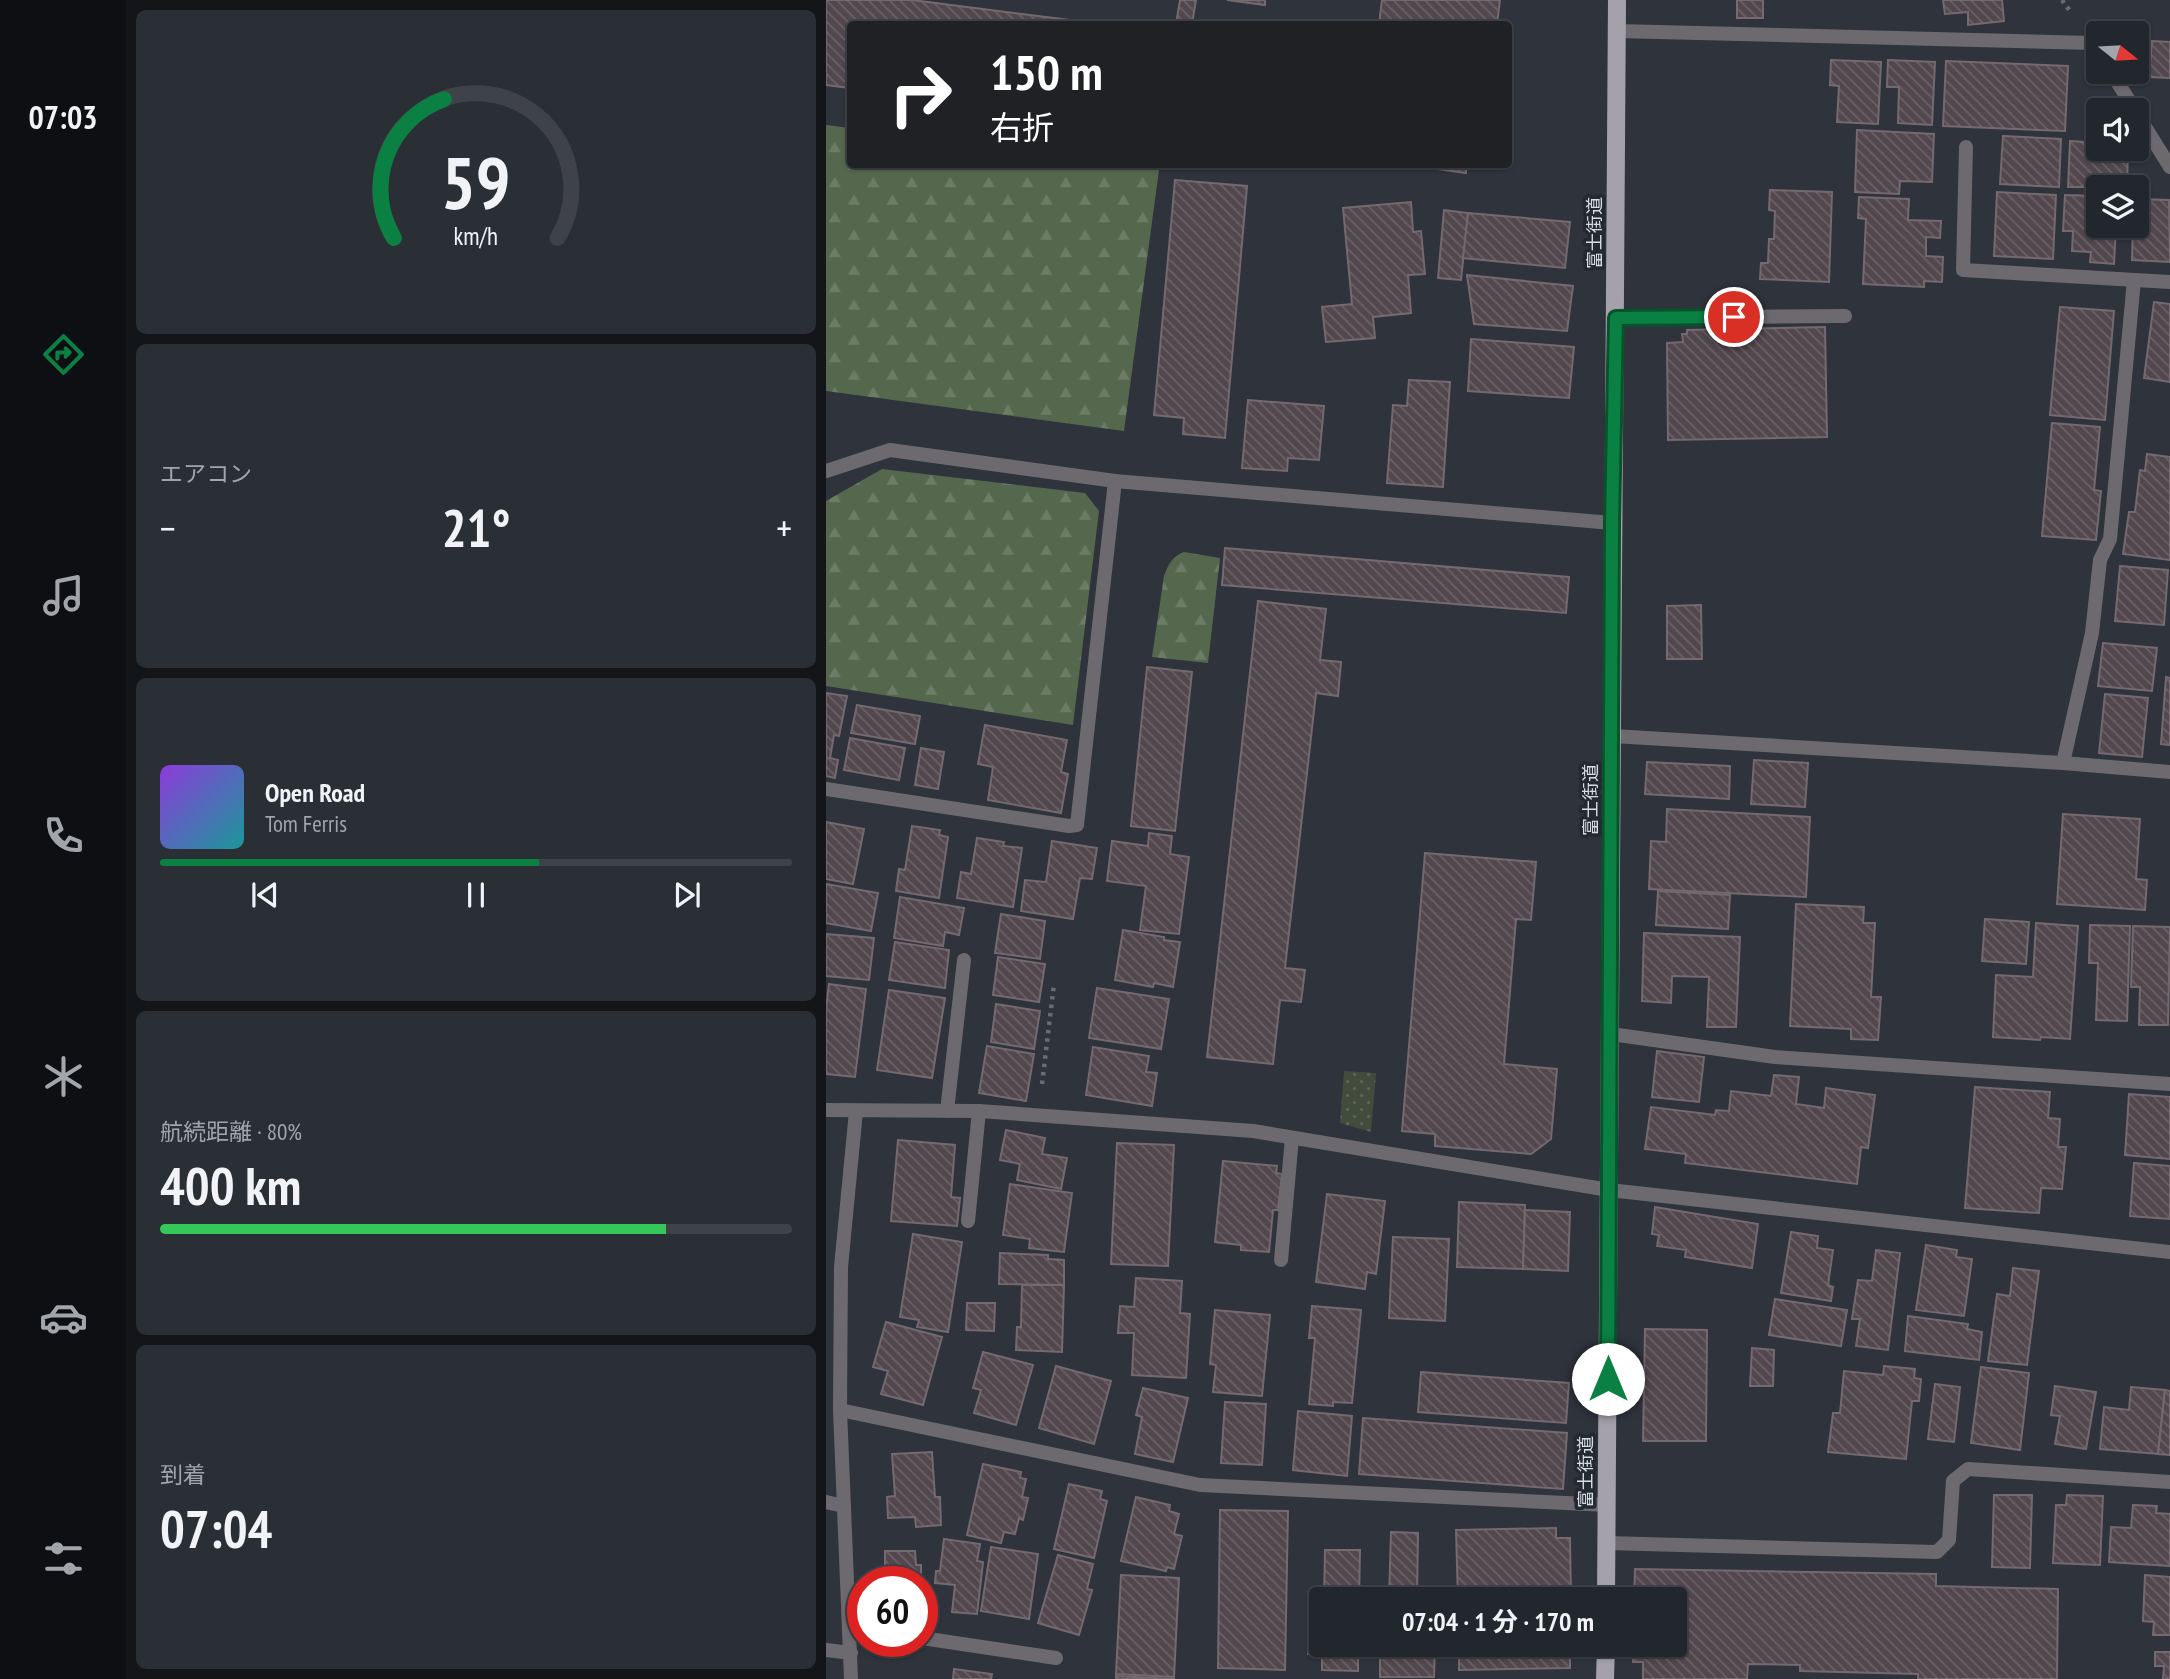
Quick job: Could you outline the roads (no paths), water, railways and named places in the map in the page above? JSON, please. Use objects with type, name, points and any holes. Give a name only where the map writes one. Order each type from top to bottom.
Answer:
[{"type":"main road","name":"富士街道","points":[[1606,1587],[1617,0]]},
{"type":"main road","points":[[1605,1679],[1606,1657]]},
{"type":"street","points":[[1617,31],[2086,43]]},
{"type":"street","points":[[2149,133],[2170,167]]},
{"type":"street","points":[[1966,147],[1963,270],[2170,282]]},
{"type":"street","points":[[2063,763],[2092,633],[2100,560],[2110,539],[2134,280]]},
{"type":"street","points":[[1616,318],[1845,316]]},
{"type":"street","points":[[826,471],[890,450],[1115,481],[1612,523]]},
{"type":"street","points":[[826,789],[1069,826],[1077,825],[1115,481]]},
{"type":"street","points":[[1613,736],[2170,772]]},
{"type":"street","points":[[947,1111],[964,960]]},
{"type":"street","points":[[1611,1034],[1775,1057],[2170,1084]]},
{"type":"street","points":[[826,1110],[979,1111],[1253,1131],[1609,1190],[2170,1252]]},
{"type":"street","points":[[850,1566],[839,1410],[841,1267],[856,1111]]},
{"type":"street","points":[[968,1221],[979,1111]]},
{"type":"street","points":[[1281,1260],[1292,1138]]},
{"type":"street","points":[[839,1410],[1200,1485],[1607,1505]]},
{"type":"street","points":[[1607,1543],[1937,1552],[1949,1540],[1953,1480],[1968,1469],[2170,1482]]},
{"type":"street","points":[[826,1502],[844,1506]]},
{"type":"street","points":[[938,1640],[1056,1658]]},
{"type":"street","points":[[826,1650],[847,1652]]},
{"type":"street","points":[[851,1679],[852,1657]]}]
